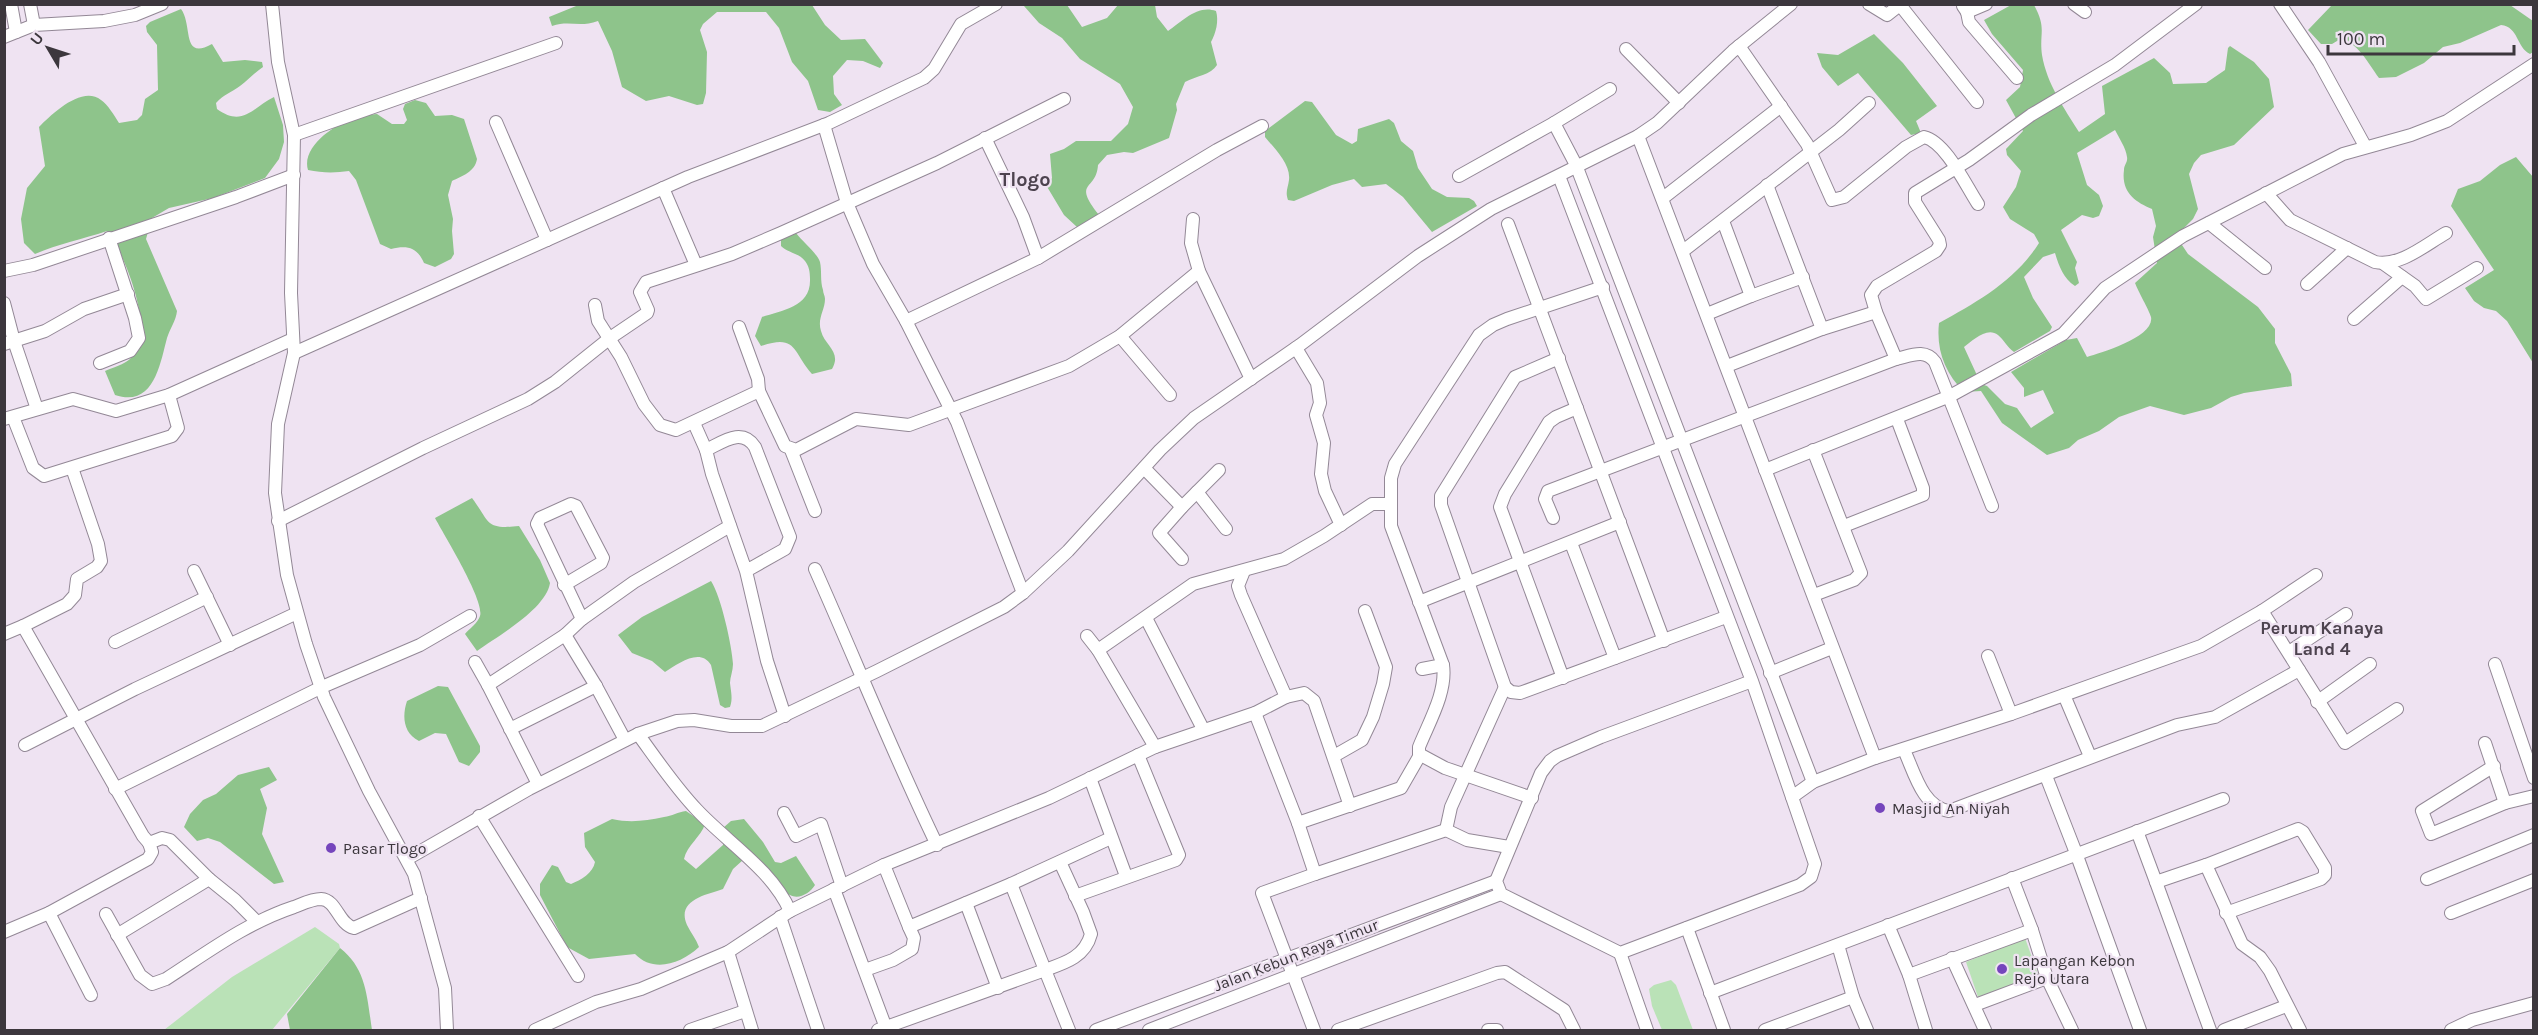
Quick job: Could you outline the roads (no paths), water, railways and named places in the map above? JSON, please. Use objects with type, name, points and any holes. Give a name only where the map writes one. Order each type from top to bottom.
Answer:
[{"type":"street","points":[[10,4],[10,34],[34,26],[104,21],[135,15],[162,4]]},
{"type":"street","points":[[30,4],[34,26]]},
{"type":"street","points":[[272,4],[278,62],[294,135],[292,339],[294,353],[278,424],[275,493],[287,575],[322,687],[369,791],[407,859],[421,898],[445,988],[447,1030]]},
{"type":"street","points":[[294,353],[663,188],[824,125],[924,78],[934,69],[961,24],[996,4]]},
{"type":"street","points":[[407,859],[538,784],[638,734],[677,721],[694,720],[748,728],[762,726],[988,616],[1023,593],[1068,551],[1143,468],[1194,418],[1296,348],[1436,244],[1491,209],[1638,136],[1658,123],[1739,46],[1791,4]]},
{"type":"street","points":[[1869,4],[1887,15],[1901,5],[1977,102]]},
{"type":"street","points":[[1986,4],[1965,8],[1969,22],[2017,78]]},
{"type":"street","points":[[1896,359],[1871,298],[1877,286],[1936,251],[1940,245],[1915,202],[1914,195],[1969,160],[2041,109],[2115,65],[2196,4]]},
{"type":"street","points":[[2280,4],[2319,62],[2364,146]]},
{"type":"street","points":[[294,135],[556,43]]},
{"type":"street","points":[[1739,46],[1810,151],[1830,198],[1834,200],[1844,196],[1919,139],[1931,139],[1957,166],[1962,180],[1978,204]]},
{"type":"street","points":[[1626,49],[1678,103]]},
{"type":"street","points":[[1765,470],[1950,396],[2053,340],[2063,333],[2105,288],[2208,223],[2343,153],[2412,135],[2447,121],[2534,64]]},
{"type":"street","points":[[1459,176],[1610,89]]},
{"type":"street","points":[[278,521],[423,448],[528,399],[555,382],[610,338],[647,313],[648,310],[640,292],[646,282],[732,254],[847,203],[1064,99]]},
{"type":"street","points":[[1683,251],[1869,103]]},
{"type":"street","points":[[1663,198],[1781,106]]},
{"type":"street","points":[[496,122],[547,240]]},
{"type":"street","points":[[1554,123],[1576,165],[1813,782]]},
{"type":"street","points":[[824,125],[847,203],[873,264],[906,321],[951,408],[1023,593]]},
{"type":"street","points":[[906,321],[1038,258],[1217,150],[1262,126]]},
{"type":"street","points":[[1638,136],[1875,758]]},
{"type":"street","points":[[985,138],[1023,217],[1038,258]]},
{"type":"street","points":[[4,271],[33,265],[236,197],[294,175]]},
{"type":"street","points":[[1559,176],[1665,448],[1726,617],[1752,681],[1815,861],[1811,877],[1800,885],[1620,953]]},
{"type":"street","points":[[1767,185],[1822,329]]},
{"type":"street","points":[[663,188],[696,265]]},
{"type":"street","points":[[2266,193],[2290,220],[2384,264],[2426,299],[2477,268]]},
{"type":"street","points":[[1193,219],[1191,243],[1199,271],[1251,379]]},
{"type":"street","points":[[1723,221],[1751,296]]},
{"type":"street","points":[[2208,223],[2265,268]]},
{"type":"street","points":[[1508,224],[1664,641]]},
{"type":"street","points":[[2384,264],[2399,260],[2446,233]]},
{"type":"street","points":[[100,363],[130,351],[139,338],[128,294],[109,238]]},
{"type":"street","points":[[2307,284],[2347,248]]},
{"type":"street","points":[[739,327],[758,379],[759,391],[784,446],[796,450],[856,418],[909,426],[951,408],[1045,376],[1090,355],[1120,336],[1199,271]]},
{"type":"street","points":[[1707,314],[1803,277]]},
{"type":"street","points":[[2354,319],[2402,278]]},
{"type":"street","points":[[1298,823],[1401,788],[1420,755],[1419,747],[1444,680],[1443,665],[1395,542],[1391,526],[1391,478],[1395,464],[1479,336],[1493,325],[1540,306],[1603,287]]},
{"type":"street","points":[[9,343],[45,331],[84,309],[128,294]]},
{"type":"street","points":[[4,303],[9,343],[37,409]]},
{"type":"street","points":[[595,305],[598,321],[610,338],[644,404],[660,425],[676,430],[759,391]]},
{"type":"street","points":[[1727,366],[1822,329],[1876,312]]},
{"type":"street","points":[[1120,336],[1170,395]]},
{"type":"street","points":[[169,394],[178,429],[172,436],[44,476],[36,472],[9,418],[73,399],[116,411],[169,394],[292,339]]},
{"type":"street","points":[[1296,348],[1317,383],[1320,403],[1316,415],[1324,443],[1321,474],[1341,525]]},
{"type":"street","points":[[1553,518],[1545,499],[1548,491],[1600,470],[1683,442],[1744,416],[1896,359],[1918,354],[1929,354],[1935,362],[1992,506]]},
{"type":"street","points":[[1560,358],[1515,377],[1442,492],[1442,505],[1505,687],[1511,692],[1520,693],[1726,617]]},
{"type":"street","points":[[1563,678],[1503,516],[1501,502],[1551,420],[1577,408]]},
{"type":"street","points":[[1844,526],[1923,493],[1896,419]]},
{"type":"street","points":[[694,423],[706,450],[747,571],[767,661],[785,716]]},
{"type":"street","points":[[706,450],[738,436],[747,437],[752,442],[786,522],[790,537],[785,549],[747,571]]},
{"type":"street","points":[[791,450],[815,512]]},
{"type":"street","points":[[1813,450],[1861,570],[1860,575],[1854,580],[1814,595]]},
{"type":"street","points":[[4,634],[67,604],[75,595],[77,579],[97,567],[101,561],[98,544],[72,468]]},
{"type":"street","points":[[1143,468],[1182,507]]},
{"type":"street","points":[[1182,559],[1159,533],[1219,470]]},
{"type":"street","points":[[1197,492],[1226,529]]},
{"type":"street","points":[[564,585],[601,563],[603,558],[576,506],[571,504],[540,518],[537,524],[564,585],[582,619]]},
{"type":"street","points":[[1098,650],[1193,584],[1284,559],[1372,504],[1390,504]]},
{"type":"street","points":[[1419,602],[1620,522]]},
{"type":"street","points":[[488,685],[565,635],[582,619],[634,582],[730,526]]},
{"type":"street","points":[[1571,543],[1615,658]]},
{"type":"street","points":[[815,569],[864,678],[888,740],[937,845]]},
{"type":"street","points":[[194,570],[230,645]]},
{"type":"street","points":[[1245,571],[1238,586],[1240,595],[1286,697]]},
{"type":"street","points":[[1792,797],[1813,782],[1875,758],[2011,714],[2201,646],[2262,611],[2316,575]]},
{"type":"street","points":[[115,642],[207,597]]},
{"type":"street","points":[[1334,756],[1362,740],[1373,717],[1383,684],[1386,667],[1365,611]]},
{"type":"street","points":[[2262,611],[2345,743],[2397,709]]},
{"type":"street","points":[[25,745],[135,689],[297,613]]},
{"type":"street","points":[[2289,652],[2346,614]]},
{"type":"street","points":[[115,789],[322,687],[420,645],[470,616]]},
{"type":"street","points":[[1146,618],[1203,729]]},
{"type":"street","points":[[4,932],[49,913],[148,859],[152,852],[149,843],[130,817],[23,626]]},
{"type":"street","points":[[565,635],[625,740]]},
{"type":"street","points":[[1087,636],[1098,650],[1155,747]]},
{"type":"street","points":[[1770,672],[1832,648]]},
{"type":"street","points":[[1988,656],[2011,714]]},
{"type":"street","points":[[475,662],[538,784]]},
{"type":"street","points":[[2318,702],[2370,664]]},
{"type":"street","points":[[2495,664],[2534,778]]},
{"type":"street","points":[[1422,669],[1443,665]]},
{"type":"street","points":[[1904,750],[1925,796],[1933,805],[1942,810],[1955,810],[2177,725],[2215,717],[2299,670]]},
{"type":"street","points":[[1647,1030],[1620,953],[1501,894],[1496,880],[1541,773],[1550,761],[1601,737],[1752,681]]},
{"type":"street","points":[[510,729],[596,686]]},
{"type":"street","points":[[1446,830],[1451,807],[1505,687]]},
{"type":"street","points":[[535,1030],[560,1025],[596,1002],[641,989],[728,952],[786,910],[884,865],[1049,798],[1155,747],[1255,712],[1286,697],[1304,693],[1311,696],[1350,806]]},
{"type":"street","points":[[2064,695],[2089,754]]},
{"type":"street","points":[[1255,712],[1315,874]]},
{"type":"street","points":[[638,734],[688,801],[758,867],[786,910],[818,1030]]},
{"type":"street","points":[[2486,743],[2505,803]]},
{"type":"street","points":[[1075,896],[1176,860],[1179,855],[1138,755]]},
{"type":"street","points":[[1420,755],[1445,768],[1532,798]]},
{"type":"street","points":[[2493,766],[2422,811],[2431,834],[2505,803],[2534,796]]},
{"type":"street","points":[[2046,776],[2140,1030]]},
{"type":"street","points":[[1090,778],[1126,876]]},
{"type":"street","points":[[1710,993],[2223,799]]},
{"type":"street","points":[[784,813],[796,836],[820,824],[882,1029],[998,988],[1078,956],[1088,944],[1090,928],[1060,862]]},
{"type":"street","points":[[479,816],[578,976]]},
{"type":"street","points":[[2156,882],[2298,829],[2303,832],[2325,868],[2325,875],[2320,879],[2226,914]]},
{"type":"street","points":[[1314,1030],[1295,974],[1262,892],[1446,830],[1467,840],[1509,847]]},
{"type":"street","points":[[2137,831],[2210,1030]]},
{"type":"street","points":[[2427,879],[2534,836]]},
{"type":"street","points":[[149,843],[162,838],[170,840],[256,922]]},
{"type":"street","points":[[909,927],[1111,838]]},
{"type":"street","points":[[865,970],[893,960],[912,949],[914,938],[884,865]]},
{"type":"street","points":[[2206,865],[2226,914],[2242,944],[2260,957],[2270,971],[2300,1030]]},
{"type":"street","points":[[2012,878],[2047,978],[2069,1030]]},
{"type":"street","points":[[117,935],[209,879]]},
{"type":"street","name":"Jalan Kebun Raya Timur","points":[[1096,1030],[1496,880]]},
{"type":"street","points":[[2451,913],[2534,880]]},
{"type":"street","points":[[1011,884],[1069,1030]]},
{"type":"street","name":"Jalan Kebun Raya Timur","points":[[1149,1030],[1501,894]]},
{"type":"street","points":[[106,914],[140,975],[152,984],[166,980],[219,943],[256,922],[320,899],[334,906],[344,924],[354,928],[421,898]]},
{"type":"street","points":[[966,903],[998,988]]},
{"type":"street","points":[[49,913],[91,995]]},
{"type":"street","points":[[1888,925],[1909,975],[1922,1029]]},
{"type":"street","points":[[1687,928],[1724,1030]]},
{"type":"street","points":[[1909,975],[2032,930]]},
{"type":"street","points":[[1838,945],[1852,997],[1867,1030]]},
{"type":"street","points":[[728,952],[752,1030]]},
{"type":"street","points":[[1952,958],[1975,1005],[1984,1030]]},
{"type":"street","points":[[1338,1030],[1370,1025],[1497,973],[1505,972],[1564,1010],[1574,1030]]},
{"type":"street","points":[[1975,1005],[2047,978]]},
{"type":"street","points":[[1765,1030],[1781,1028],[1852,997]]},
{"type":"street","points":[[2451,1030],[2472,1020],[2534,1003]]},
{"type":"street","points":[[2223,1030],[2286,1006]]},
{"type":"street","points":[[690,1030],[745,1011]]},
{"type":"street","points":[[1488,1030],[1497,1030]]},
{"type":"place","name":"Masjid An Niyah","points":[[1880,808]]},
{"type":"place","name":"Pasar Tlogo","points":[[331,848]]},
{"type":"place","name":"Lapangan Kebon Rejo Utara","points":[[2002,969]]},
{"type":"district","name":"Tlogo","points":[[1025,179]]},
{"type":"district","name":"Perum Kanaya Land 4","points":[[2322,638]]}]
